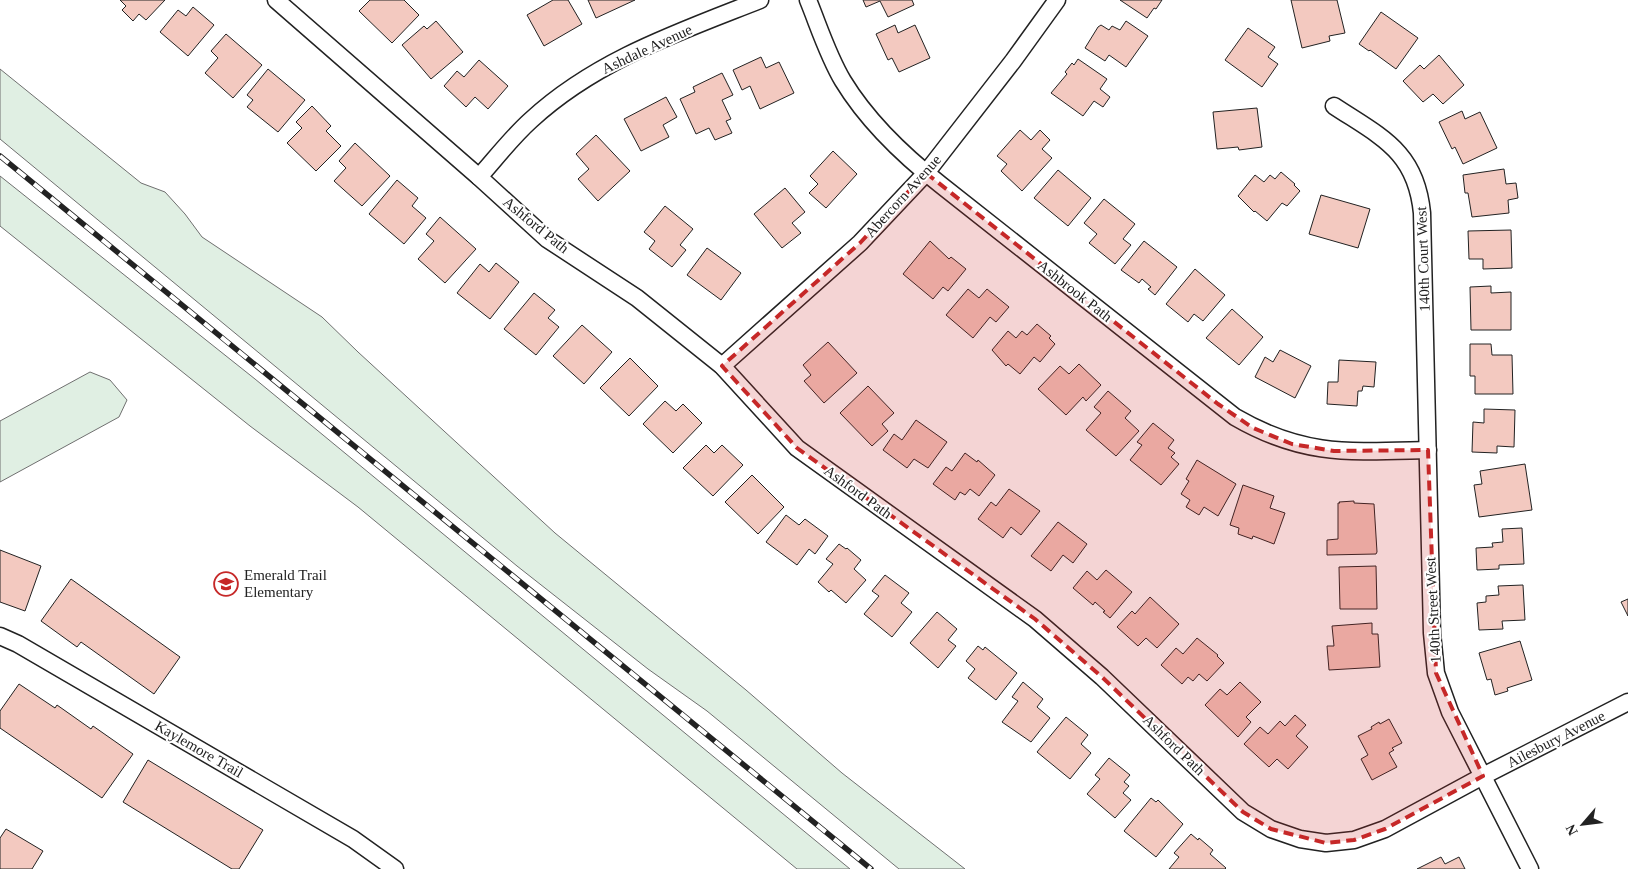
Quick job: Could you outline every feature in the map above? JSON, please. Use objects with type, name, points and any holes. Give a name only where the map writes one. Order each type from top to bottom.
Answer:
[{"type":"street","name":"Ashford Path","points":[[276,0],[548,239],[637,298],[722,366],[797,448],[1035,619],[1102,677],[1243,812],[1271,829],[1300,839],[1326,843],[1354,840],[1385,829],[1483,776]]},
{"type":"street","name":"Ashdale Avenue","points":[[479,177],[530,120],[585,78],[616,60],[668,36],[760,0]]},
{"type":"street","name":"Ashbrook Path","points":[[808,0],[829,53],[843,80],[862,108],[881,130],[926,173],[1218,404],[1253,428],[1292,444],[1334,451],[1428,450]]},
{"type":"street","name":"Abercorn Avenue","points":[[722,366],[860,243],[926,173],[1057,0]]},
{"type":"street","name":"140th Court West","points":[[1334,106],[1396,149],[1408,166],[1418,186],[1422,213],[1428,450]]},
{"type":"street","name":"140th Street West","points":[[1428,450],[1432,633],[1436,673],[1450,712],[1530,869]]},
{"type":"street","name":"Kaylemore Trail","points":[[0,636],[18,644],[353,839],[395,869]]},
{"type":"street","name":"Ailesbury Avenue","points":[[1483,776],[1628,702]]},
{"type":"highlighted area","points":[[926,173],[1218,404],[1253,428],[1292,444],[1334,451],[1428,450],[1436,673],[1483,776],[1385,829],[1354,840],[1326,843],[1271,829],[1243,812],[1102,677],[1035,619],[797,448],[722,366],[860,243]]},
{"type":"green space","points":[[0,69],[141,183],[165,192],[202,237],[322,317],[555,533],[746,690],[842,773],[965,869],[899,869],[707,711],[648,669],[517,566],[0,139]]},
{"type":"green space","points":[[0,176],[255,379],[850,869],[797,869],[358,507],[250,426],[0,226]]},
{"type":"green space","points":[[90,372],[110,380],[127,400],[119,417],[0,482],[0,421]]},
{"type":"building","points":[[120,0],[165,0],[146,20],[139,14],[133,21],[122,10],[126,6]]},
{"type":"building","points":[[370,0],[404,0],[419,15],[392,43],[359,11]]},
{"type":"building","points":[[553,0],[568,0],[582,24],[544,46],[527,15]]},
{"type":"building","points":[[588,0],[635,0],[596,18]]},
{"type":"building","points":[[863,0],[912,0],[914,5],[888,17],[880,1],[866,7]]},
{"type":"building","points":[[1120,0],[1162,0],[1147,18]]},
{"type":"building","points":[[1291,0],[1337,0],[1345,33],[1329,36],[1330,41],[1302,48]]},
{"type":"building","points":[[193,7],[214,25],[188,56],[160,32],[178,10],[186,16]]},
{"type":"building","points":[[1381,12],[1418,38],[1396,69],[1359,44]]},
{"type":"building","points":[[436,21],[463,52],[431,79],[402,45],[424,26],[427,29]]},
{"type":"building","points":[[1126,21],[1148,36],[1126,67],[1109,55],[1105,61],[1085,48],[1101,25],[1109,30],[1112,26],[1120,30]]},
{"type":"building","points":[[895,25],[898,33],[915,25],[930,58],[899,72],[892,58],[888,60],[876,34]]},
{"type":"building","points":[[1248,28],[1275,47],[1268,57],[1278,64],[1262,87],[1225,60]]},
{"type":"building","points":[[226,34],[262,65],[233,98],[205,73],[218,58],[211,51]]},
{"type":"building","points":[[1439,55],[1464,85],[1443,104],[1433,94],[1423,102],[1403,81],[1420,65],[1424,69]]},
{"type":"building","points":[[761,57],[766,68],[779,62],[794,93],[760,109],[750,86],[742,90],[733,70]]},
{"type":"building","points":[[1078,59],[1107,79],[1100,89],[1110,97],[1103,107],[1094,101],[1083,116],[1051,93],[1067,74],[1065,72],[1072,63],[1074,65]]},
{"type":"building","points":[[479,60],[508,86],[488,109],[475,97],[466,107],[444,86],[457,71],[464,77]]},
{"type":"building","points":[[268,69],[305,100],[278,132],[247,107],[253,100],[247,95]]},
{"type":"building","points":[[722,73],[733,95],[722,100],[731,119],[726,121],[732,133],[715,140],[709,128],[696,134],[680,99],[695,92],[693,87]]},
{"type":"building","points":[[666,97],[677,117],[663,125],[669,137],[641,151],[624,119]]},
{"type":"building","points":[[312,106],[331,126],[326,131],[341,146],[316,171],[287,143],[302,128],[296,122]]},
{"type":"building","points":[[1257,108],[1262,147],[1239,150],[1238,147],[1217,149],[1213,112]]},
{"type":"building","points":[[1462,111],[1465,119],[1480,112],[1497,148],[1463,164],[1455,147],[1452,149],[1439,122]]},
{"type":"building","points":[[1020,130],[1031,140],[1040,130],[1050,140],[1042,149],[1052,158],[1022,191],[1001,171],[1007,164],[997,156]]},
{"type":"building","points":[[596,135],[630,171],[598,201],[578,179],[589,169],[576,154]]},
{"type":"building","points":[[355,143],[390,176],[362,206],[334,181],[346,168],[339,161]]},
{"type":"building","points":[[833,151],[857,174],[826,208],[809,193],[818,184],[810,176]]},
{"type":"building","points":[[1504,169],[1506,184],[1516,183],[1518,198],[1508,200],[1509,213],[1472,217],[1468,193],[1465,193],[1463,175]]},
{"type":"building","points":[[1058,170],[1091,198],[1068,226],[1034,198]]},
{"type":"building","points":[[1281,172],[1300,191],[1287,206],[1282,203],[1267,221],[1254,212],[1238,196],[1255,175],[1264,182],[1270,175],[1275,179]]},
{"type":"building","points":[[397,180],[418,198],[412,206],[426,218],[404,244],[369,214]]},
{"type":"building","points":[[785,188],[805,212],[792,223],[801,233],[782,248],[754,214]]},
{"type":"building","points":[[1321,195],[1370,209],[1358,248],[1309,234]]},
{"type":"building","points":[[1104,199],[1135,224],[1123,239],[1131,245],[1115,264],[1089,243],[1097,234],[1084,223]]},
{"type":"building","points":[[665,206],[693,229],[680,245],[686,250],[672,267],[649,249],[655,241],[644,232]]},
{"type":"building","points":[[440,217],[476,249],[445,283],[418,259],[434,241],[426,234]]},
{"type":"building","points":[[1511,230],[1512,268],[1483,269],[1483,259],[1469,259],[1468,231]]},
{"type":"building","points":[[930,241],[949,259],[951,257],[966,269],[948,291],[943,287],[933,299],[903,274]]},
{"type":"building","points":[[1144,241],[1177,267],[1155,295],[1148,289],[1151,287],[1142,279],[1139,283],[1121,270]]},
{"type":"building","points":[[707,248],[741,273],[721,300],[687,275]]},
{"type":"building","points":[[496,263],[519,282],[490,319],[457,293],[480,264],[489,272]]},
{"type":"building","points":[[1195,269],[1225,295],[1203,321],[1194,314],[1188,322],[1166,304]]},
{"type":"building","points":[[1491,286],[1491,293],[1511,292],[1511,330],[1471,330],[1470,287]]},
{"type":"building","points":[[968,289],[979,298],[987,289],[1009,307],[996,322],[990,317],[973,338],[946,315]]},
{"type":"building","points":[[534,293],[555,310],[548,318],[559,327],[536,355],[504,329]]},
{"type":"building","points":[[1232,309],[1263,337],[1239,365],[1206,338]]},
{"type":"building","points":[[1037,324],[1051,336],[1049,338],[1055,344],[1040,362],[1034,357],[1020,374],[1008,364],[1006,366],[992,350],[1008,331],[1016,338],[1022,331],[1027,335]]},
{"type":"building","points":[[582,325],[612,352],[584,384],[553,356]]},
{"type":"building","points":[[828,342],[857,373],[824,403],[804,381],[811,375],[803,365]]},
{"type":"building","points":[[1470,344],[1491,344],[1492,355],[1512,355],[1513,394],[1475,394],[1475,376],[1470,376]]},
{"type":"building","points":[[1280,350],[1311,366],[1295,398],[1255,377],[1265,357],[1273,362]]},
{"type":"building","points":[[630,358],[658,386],[629,416],[600,388]]},
{"type":"building","points":[[1339,360],[1376,362],[1374,387],[1363,386],[1362,391],[1358,391],[1357,406],[1327,404],[1328,382],[1338,382]]},
{"type":"building","points":[[1079,364],[1101,385],[1086,401],[1083,397],[1066,415],[1038,389],[1060,366],[1069,374]]},
{"type":"building","points":[[868,386],[894,413],[882,424],[888,431],[872,446],[840,413]]},
{"type":"building","points":[[1108,391],[1131,411],[1125,418],[1139,431],[1116,456],[1086,430],[1101,413],[1094,407]]},
{"type":"building","points":[[665,401],[676,411],[683,404],[702,423],[673,453],[643,424]]},
{"type":"building","points":[[1484,409],[1515,410],[1514,447],[1497,446],[1497,453],[1472,452],[1473,422],[1484,423]]},
{"type":"building","points":[[916,420],[947,442],[928,468],[914,459],[907,468],[883,450],[894,434],[902,440]]},
{"type":"building","points":[[1153,423],[1174,440],[1168,448],[1175,453],[1171,457],[1179,464],[1161,485],[1130,460],[1142,445],[1137,442]]},
{"type":"building","points":[[706,445],[714,453],[722,445],[743,465],[713,496],[683,468]]},
{"type":"building","points":[[965,453],[977,462],[978,460],[995,475],[979,496],[970,489],[965,495],[960,492],[955,500],[933,484],[946,467],[952,471]]},
{"type":"building","points":[[1197,460],[1236,484],[1218,516],[1204,507],[1199,515],[1186,507],[1190,500],[1181,494],[1189,481],[1186,479]]},
{"type":"building","points":[[1525,464],[1532,510],[1479,517],[1474,485],[1482,484],[1480,471]]},
{"type":"building","points":[[752,475],[784,507],[758,534],[725,502]]},
{"type":"building","points":[[1243,485],[1274,496],[1270,508],[1285,513],[1274,544],[1253,536],[1252,539],[1238,534],[1239,528],[1230,525]]},
{"type":"building","points":[[1009,489],[1040,511],[1021,535],[1011,527],[1003,538],[978,519],[991,502],[996,506]]},
{"type":"building","points":[[1354,501],[1354,503],[1374,504],[1376,554],[1327,555],[1327,540],[1338,539],[1338,503]]},
{"type":"building","points":[[786,515],[799,525],[805,519],[828,536],[815,554],[809,549],[797,565],[766,542]]},
{"type":"building","points":[[1058,522],[1087,544],[1073,563],[1063,555],[1051,571],[1031,556]]},
{"type":"building","points":[[1522,528],[1524,564],[1499,565],[1499,569],[1477,570],[1476,548],[1493,547],[1492,543],[1503,542],[1502,529]]},
{"type":"building","points":[[839,544],[861,560],[854,569],[866,580],[846,603],[818,582],[833,564],[826,559]]},
{"type":"building","points":[[0,550],[41,566],[25,611],[0,602]]},
{"type":"building","points":[[1376,566],[1377,609],[1340,609],[1339,567]]},
{"type":"building","points":[[1106,570],[1132,592],[1110,618],[1095,602],[1093,605],[1073,588],[1087,571],[1097,580]]},
{"type":"building","points":[[885,575],[909,593],[901,603],[912,612],[892,637],[864,614],[879,596],[872,591]]},
{"type":"building","points":[[71,579],[180,657],[154,694],[81,642],[77,647],[41,621]]},
{"type":"building","points":[[1523,585],[1525,620],[1502,621],[1503,629],[1479,630],[1477,603],[1486,602],[1486,596],[1499,595],[1498,586]]},
{"type":"building","points":[[1150,597],[1179,624],[1157,648],[1146,638],[1138,646],[1117,627],[1132,611],[1135,614]]},
{"type":"building","points":[[1628,599],[1628,616],[1621,602]]},
{"type":"building","points":[[937,612],[957,629],[948,640],[956,646],[938,668],[910,643]]},
{"type":"building","points":[[1372,623],[1372,634],[1378,634],[1380,667],[1329,670],[1327,646],[1334,646],[1332,626]]},
{"type":"building","points":[[1197,638],[1218,655],[1224,663],[1207,681],[1199,674],[1193,681],[1188,677],[1182,684],[1161,665],[1176,648],[1183,654]]},
{"type":"building","points":[[1520,641],[1532,680],[1507,688],[1508,691],[1495,695],[1491,679],[1487,680],[1479,653]]},
{"type":"building","points":[[978,646],[983,650],[985,647],[1017,673],[996,700],[968,678],[975,669],[966,661]]},
{"type":"building","points":[[1023,682],[1043,699],[1037,707],[1050,718],[1031,742],[1002,722],[1018,701],[1012,697]]},
{"type":"building","points":[[1240,682],[1261,702],[1246,717],[1251,722],[1238,737],[1205,705],[1220,689],[1227,695]]},
{"type":"building","points":[[19,684],[55,708],[57,705],[91,729],[93,726],[133,754],[102,798],[0,728],[0,711]]},
{"type":"building","points":[[1295,715],[1306,725],[1296,736],[1308,747],[1288,769],[1277,759],[1269,767],[1244,744],[1260,727],[1268,734],[1280,721],[1285,726]]},
{"type":"building","points":[[1066,717],[1088,735],[1081,744],[1091,753],[1070,779],[1037,752]]},
{"type":"building","points":[[1389,719],[1402,743],[1392,748],[1394,750],[1389,753],[1397,767],[1372,780],[1361,759],[1368,755],[1358,736],[1372,729],[1371,727],[1379,722],[1380,724]]},
{"type":"building","points":[[1109,758],[1130,775],[1124,782],[1129,786],[1123,793],[1131,800],[1115,818],[1087,794],[1100,779],[1095,775]]},
{"type":"building","points":[[148,760],[263,830],[239,869],[232,869],[123,802]]},
{"type":"building","points":[[1151,798],[1156,802],[1158,800],[1183,824],[1156,857],[1124,831]]},
{"type":"building","points":[[6,829],[43,851],[32,869],[0,869],[0,838]]},
{"type":"building","points":[[1191,834],[1213,850],[1210,854],[1225,869],[1169,869],[1179,857],[1174,853]]},
{"type":"building","points":[[1441,857],[1445,864],[1459,857],[1465,869],[1417,869]]},
{"type":"railway","points":[[0,156],[871,869]]},
{"type":"place","name":"Emerald Trail Elementary","points":[[226,584]]}]
